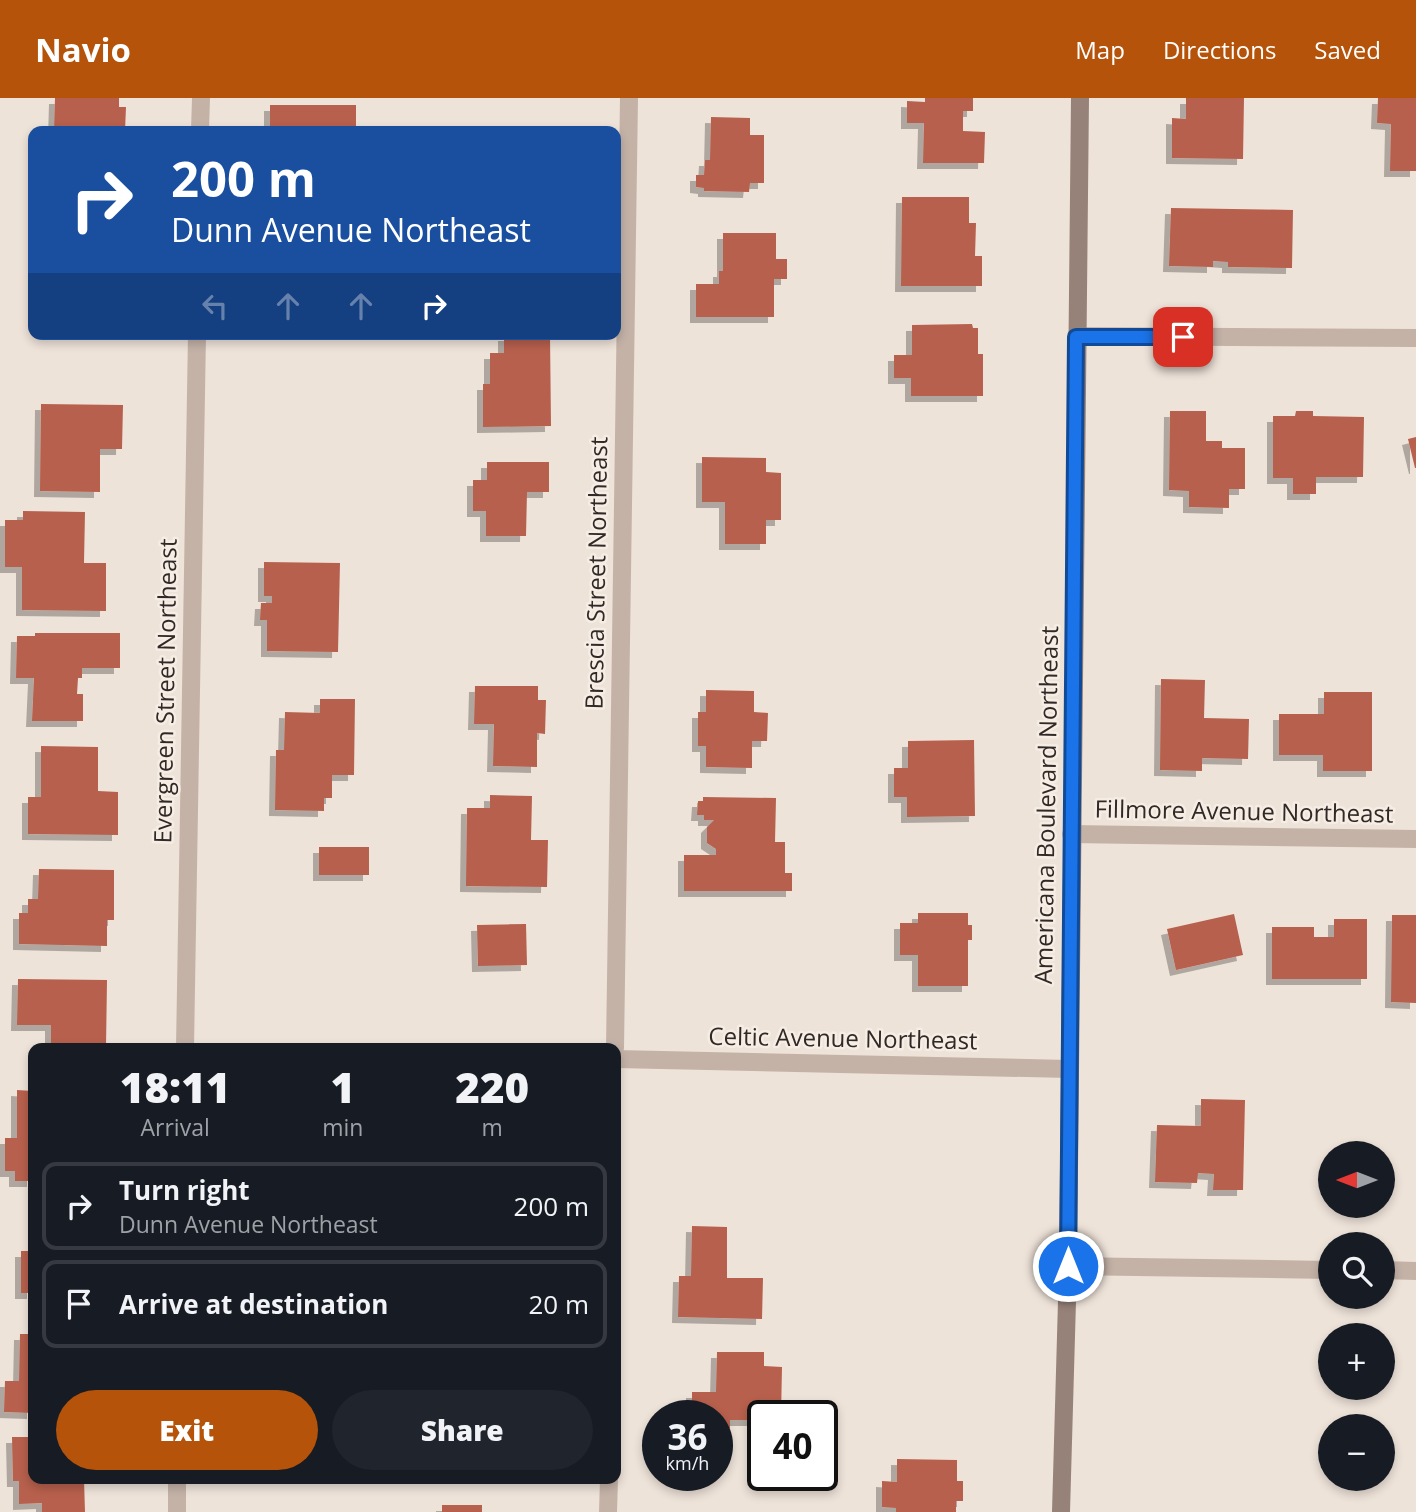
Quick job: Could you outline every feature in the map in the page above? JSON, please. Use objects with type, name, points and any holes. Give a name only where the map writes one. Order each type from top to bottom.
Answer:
[{"type":"street","points":[[200,126],[201,98]]},
{"type":"street","name":"Brescia Street Northeast","points":[[615,1043],[629,98]]},
{"type":"street","name":"Americana Boulevard Northeast","points":[[1061,1512],[1068,1266],[1080,98]]},
{"type":"street","points":[[1076,337],[1416,338]]},
{"type":"street","name":"Evergreen Street Northeast","points":[[185,1043],[197,340]]},
{"type":"street","name":"Fillmore Avenue Northeast","points":[[1072,834],[1416,839]]},
{"type":"street","name":"Celtic Avenue Northeast","points":[[621,1059],[1069,1069]]},
{"type":"street","points":[[1068,1266],[1318,1270]]},
{"type":"street","points":[[1395,1270],[1416,1271]]},
{"type":"street","points":[[177,1484],[177,1512]]},
{"type":"street","points":[[608,1512],[609,1484]]},
{"type":"building","points":[[55,98],[119,98],[119,107],[126,107],[125,126],[54,126]]},
{"type":"building","points":[[925,98],[973,98],[973,111],[963,111],[963,131],[985,132],[984,163],[923,163],[924,123],[907,123],[907,101],[925,102]]},
{"type":"building","points":[[1186,98],[1244,98],[1243,159],[1172,158],[1172,118],[1186,119]]},
{"type":"building","points":[[1378,98],[1416,98],[1416,171],[1390,171],[1391,124],[1377,123]]},
{"type":"building","points":[[270,105],[356,105],[356,126],[270,126]]},
{"type":"building","points":[[711,117],[750,118],[750,135],[764,135],[764,183],[750,183],[749,192],[704,191],[704,188],[696,187],[696,175],[704,175],[705,160],[710,160]]},
{"type":"building","points":[[902,197],[969,197],[969,223],[976,223],[975,256],[982,256],[982,286],[901,286]]},
{"type":"building","points":[[1171,208],[1293,210],[1292,268],[1228,267],[1228,262],[1213,261],[1213,267],[1169,266]]},
{"type":"building","points":[[723,233],[776,233],[776,259],[787,259],[787,279],[774,279],[774,317],[696,317],[696,284],[719,284],[719,271],[723,271]]},
{"type":"building","points":[[972,324],[973,328],[978,328],[978,354],[983,354],[983,396],[911,396],[911,378],[894,378],[894,355],[912,355],[912,325]]},
{"type":"building","points":[[504,340],[550,340],[551,426],[483,427],[483,384],[490,384],[490,353],[504,353]]},
{"type":"building","points":[[41,404],[123,405],[122,449],[100,449],[100,492],[40,491]]},
{"type":"building","points":[[1170,411],[1206,411],[1206,441],[1222,441],[1222,448],[1245,448],[1245,489],[1229,489],[1229,508],[1189,507],[1189,491],[1169,490]]},
{"type":"building","points":[[1296,411],[1313,411],[1313,416],[1364,417],[1363,477],[1316,477],[1316,494],[1293,494],[1293,478],[1273,478],[1273,416],[1295,416]]},
{"type":"building","points":[[1416,437],[1416,468],[1415,468],[1408,439]]},
{"type":"building","points":[[702,457],[766,458],[766,472],[781,473],[781,520],[766,520],[766,544],[725,544],[725,502],[702,502]]},
{"type":"building","points":[[487,462],[549,462],[549,492],[527,492],[526,536],[486,536],[486,511],[473,511],[473,480],[487,480]]},
{"type":"building","points":[[23,511],[85,512],[84,563],[106,563],[106,611],[22,610],[22,567],[5,567],[5,520],[23,520]]},
{"type":"building","points":[[264,562],[340,563],[338,652],[267,651],[267,620],[260,620],[261,603],[272,603],[272,596],[264,596]]},
{"type":"building","points":[[35,633],[120,633],[120,668],[82,668],[77,694],[83,694],[83,721],[32,721],[34,678],[16,678],[17,636],[35,636]]},
{"type":"building","points":[[1161,679],[1205,680],[1204,718],[1249,719],[1248,759],[1202,758],[1202,771],[1160,770]]},
{"type":"building","points":[[475,686],[538,686],[538,700],[546,700],[545,734],[537,733],[537,767],[493,766],[494,724],[474,724]]},
{"type":"building","points":[[706,690],[754,691],[754,712],[768,713],[767,741],[752,741],[752,768],[706,767],[706,746],[698,746],[698,712],[706,712]]},
{"type":"building","points":[[1324,692],[1372,692],[1372,771],[1323,771],[1323,755],[1279,755],[1279,714],[1324,714]]},
{"type":"building","points":[[320,699],[355,699],[354,775],[332,775],[332,798],[324,798],[324,811],[275,810],[276,750],[284,750],[285,712],[320,713]]},
{"type":"building","points":[[974,740],[975,816],[907,817],[907,797],[894,797],[894,768],[908,768],[908,741]]},
{"type":"building","points":[[41,746],[98,747],[98,791],[118,792],[118,835],[28,834],[28,797],[41,797]]},
{"type":"building","points":[[490,795],[532,796],[531,840],[548,840],[547,887],[466,886],[467,808],[490,808]]},
{"type":"building","points":[[703,797],[776,798],[775,842],[785,842],[785,873],[792,873],[792,891],[684,891],[684,855],[716,855],[716,849],[707,843],[707,827],[714,820],[704,820],[704,815],[697,815],[698,801],[703,801]]},
{"type":"building","points":[[319,847],[369,847],[369,875],[319,875]]},
{"type":"building","points":[[39,869],[114,870],[114,920],[107,920],[107,946],[19,944],[19,913],[28,913],[28,899],[38,899]]},
{"type":"building","points":[[918,913],[968,913],[968,925],[972,925],[972,940],[968,940],[968,986],[918,986],[918,955],[900,955],[900,923],[918,923]]},
{"type":"building","points":[[1234,914],[1243,955],[1176,970],[1167,929]]},
{"type":"building","points":[[1392,915],[1416,915],[1416,1003],[1391,1002]]},
{"type":"building","points":[[1334,919],[1367,919],[1367,979],[1272,979],[1272,927],[1314,927],[1314,937],[1334,937]]},
{"type":"building","points":[[526,924],[527,965],[478,966],[477,925]]},
{"type":"building","points":[[18,979],[107,980],[106,1043],[51,1043],[51,1025],[17,1025]]},
{"type":"building","points":[[17,1090],[28,1091],[28,1181],[15,1181],[15,1171],[5,1171],[5,1138],[17,1138]]},
{"type":"building","points":[[1201,1099],[1245,1100],[1243,1190],[1213,1190],[1214,1174],[1198,1173],[1197,1183],[1155,1182],[1157,1125],[1201,1126]]},
{"type":"building","points":[[692,1226],[727,1227],[727,1278],[763,1278],[762,1319],[678,1317],[679,1276],[691,1276]]},
{"type":"building","points":[[21,1251],[28,1251],[28,1293],[21,1293]]},
{"type":"building","points":[[20,1334],[28,1334],[28,1413],[4,1412],[5,1381],[19,1381]]},
{"type":"building","points":[[717,1352],[764,1352],[764,1366],[782,1367],[781,1400],[747,1400],[747,1420],[733,1420],[733,1400],[692,1400],[692,1392],[716,1392]]},
{"type":"building","points":[[12,1437],[28,1437],[28,1484],[84,1484],[85,1512],[42,1512],[42,1503],[19,1504],[19,1481],[13,1481]]},
{"type":"building","points":[[897,1459],[957,1460],[957,1481],[963,1481],[963,1501],[956,1501],[956,1512],[896,1512],[896,1508],[882,1507],[882,1481],[897,1482]]},
{"type":"building","points":[[442,1505],[482,1505],[482,1512],[442,1512]]},
{"type":"route","points":[[1068,1266],[1076,337],[1183,337]]}]
